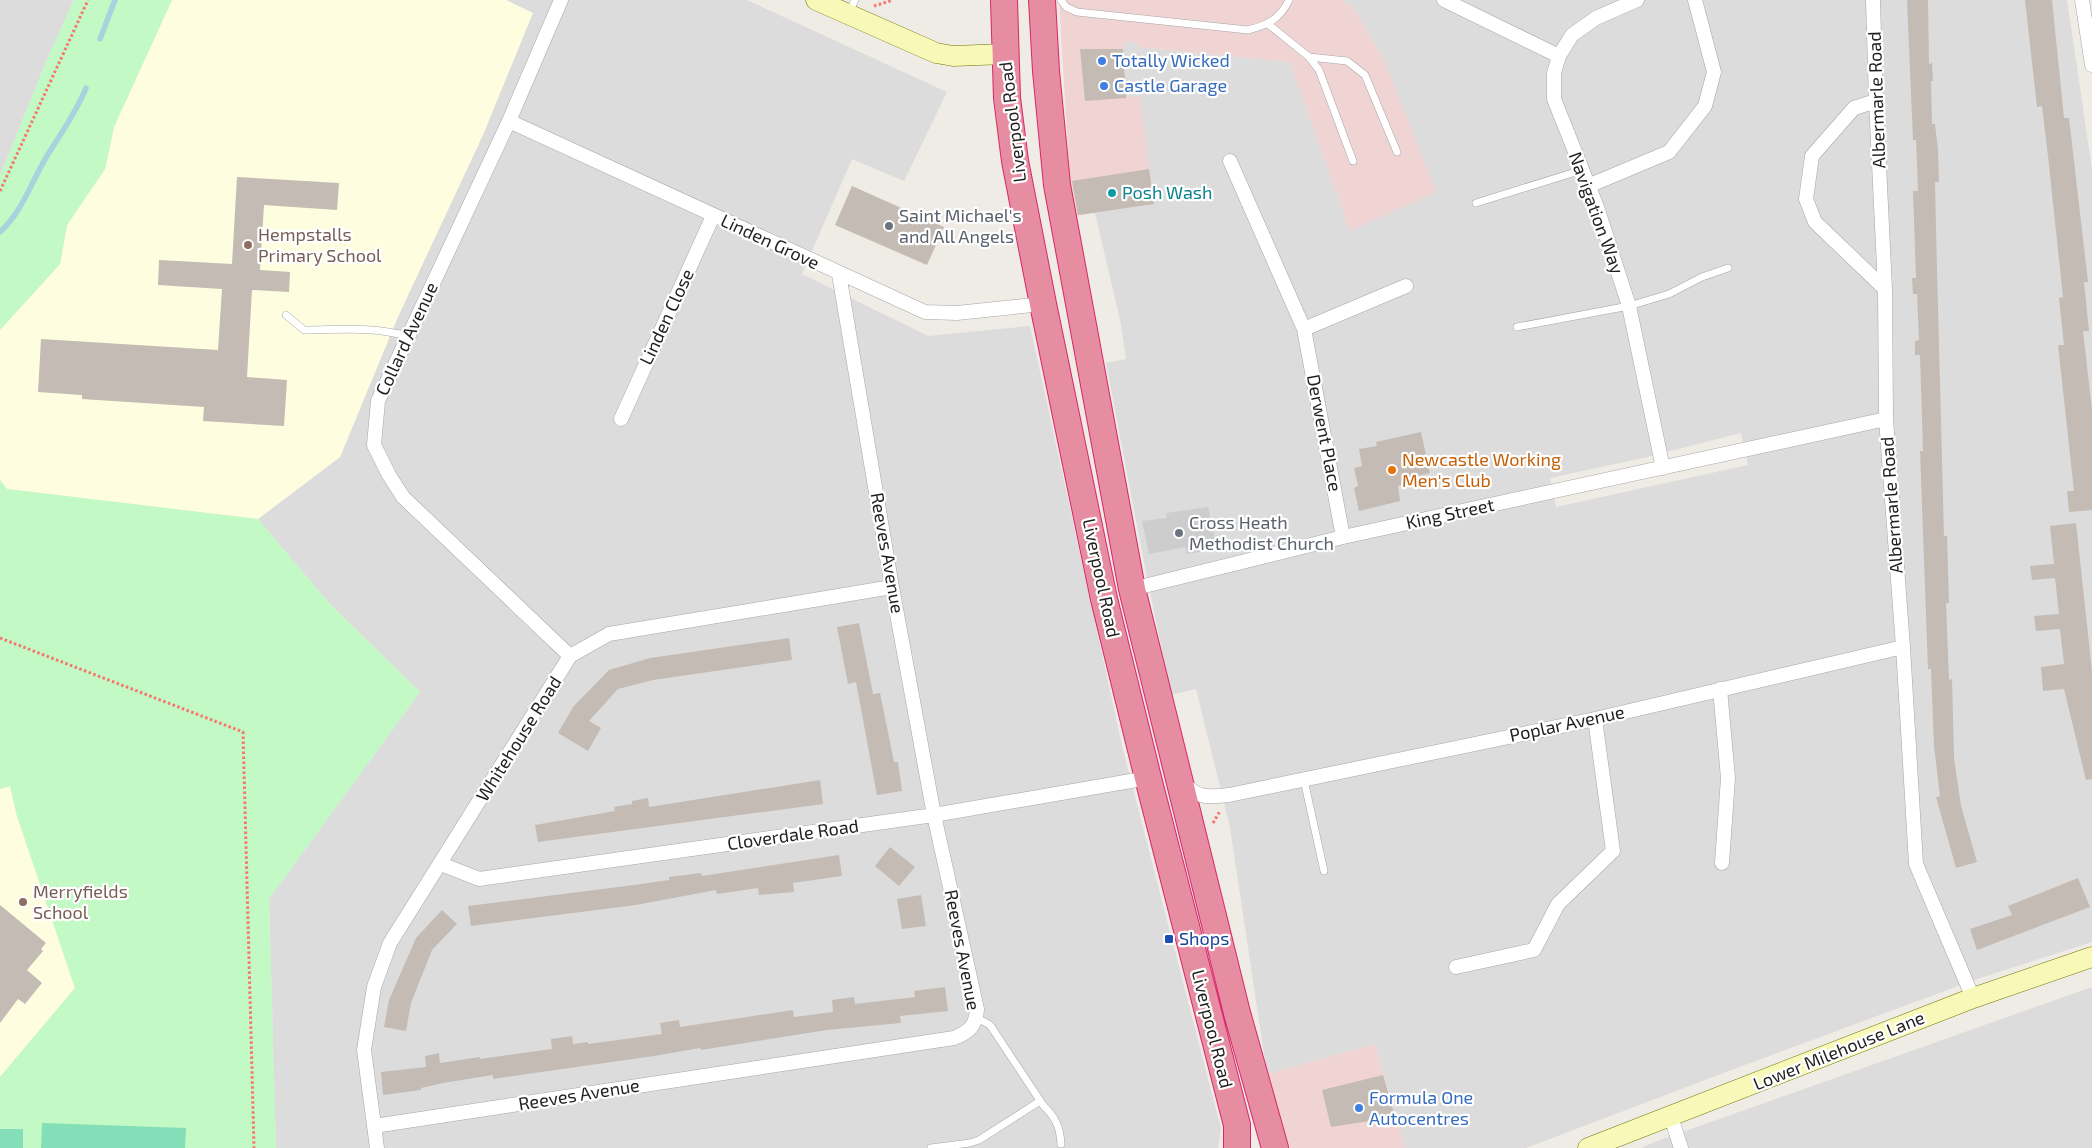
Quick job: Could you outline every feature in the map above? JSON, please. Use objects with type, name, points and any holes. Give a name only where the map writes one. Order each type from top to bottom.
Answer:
[{"type":"highway","name":"Liverpool Road","points":[[1004,0],[1016,53],[1006,98],[1015,161],[1042,304],[1104,599],[1237,1125],[1237,1148]]},
{"type":"highway","points":[[1026,0],[1016,53],[1046,71]]},
{"type":"highway","name":"Liverpool Road","points":[[1042,0],[1046,71],[1057,185],[1132,589],[1237,1013],[1275,1148]]},
{"type":"main road","points":[[816,0],[851,7],[936,53],[953,56],[1016,53]]},
{"type":"main road","name":"Lower Milehouse Lane","points":[[1588,1148],[1973,998],[2092,957]]},
{"type":"street","name":"Collard Avenue","points":[[561,0],[509,121],[378,401],[374,444],[389,476],[403,497],[570,656]]},
{"type":"street","points":[[1444,0],[1559,56]]},
{"type":"street","name":"Navigation Way","points":[[1637,0],[1622,3],[1572,35],[1559,56],[1554,73],[1554,99],[1588,186],[1628,306],[1663,468]]},
{"type":"street","points":[[1588,186],[1669,152],[1705,106],[1714,72],[1695,0]]},
{"type":"street","name":"Albermarle Road","points":[[1873,0],[1885,289],[1886,419],[1903,647],[1916,864],[1973,998]]},
{"type":"street","points":[[2082,0],[2092,65]]},
{"type":"street","points":[[1876,101],[1854,108],[1812,156],[1806,199],[1815,222],[1885,289]]},
{"type":"street","name":"Linden Grove","points":[[509,121],[839,274],[926,312],[957,314],[1042,304]]},
{"type":"street","name":"Derwent Place","points":[[1230,161],[1304,329],[1343,537]]},
{"type":"street","name":"Linden Close","points":[[620,418],[713,216]]},
{"type":"street","name":"Reeves Avenue","points":[[374,1126],[954,1038],[971,1029],[976,1018],[977,1009],[934,815],[892,587],[839,274]]},
{"type":"street","points":[[1304,329],[1406,286]]},
{"type":"street","name":"King Street","points":[[1132,589],[1343,537],[1886,419]]},
{"type":"street","name":"Whitehouse Road","points":[[377,1148],[364,1050],[374,987],[390,943],[570,656],[609,634],[892,587]]},
{"type":"street","name":"Poplar Avenue","points":[[1178,776],[1191,791],[1202,797],[1229,795],[1595,719],[1903,647]]},
{"type":"street","points":[[1720,689],[1728,778],[1722,863]]},
{"type":"street","points":[[1456,966],[1534,950],[1558,904],[1613,851],[1595,719]]},
{"type":"street","name":"Cloverdale Road","points":[[441,864],[478,879],[934,815],[1148,778]]},
{"type":"street","points":[[1671,1117],[1681,1148]]},
{"type":"lane","points":[[1060,0],[1066,7],[1077,12],[1248,30],[1268,24],[1283,13],[1289,0]]},
{"type":"lane","points":[[1268,24],[1309,57],[1319,70],[1353,161]]},
{"type":"lane","points":[[1309,57],[1347,61],[1365,75],[1396,152]]},
{"type":"lane","points":[[1476,202],[1582,170]]},
{"type":"lane","points":[[1517,327],[1628,306],[1669,294],[1702,277],[1728,268]]},
{"type":"lane","points":[[286,315],[304,330],[354,327],[388,330],[408,336]]},
{"type":"lane","points":[[1304,780],[1324,871]]},
{"type":"lane","points":[[976,1018],[990,1025],[1040,1101],[1060,1126],[1061,1144]]},
{"type":"lane","points":[[931,1148],[980,1140],[1040,1101]]},
{"type":"path","points":[[0,191],[88,0]]},
{"type":"path","points":[[0,638],[243,732],[254,1148]]},
{"type":"shaded area","points":[[0,0],[74,0],[46,62],[0,176]]},
{"type":"shaded area","name":"Hempstalls Primary School","points":[[172,0],[506,0],[533,13],[483,135],[397,319],[340,457],[258,519],[7,489],[0,480],[0,330],[60,264],[67,225],[105,169],[114,127]]},
{"type":"shaded area","points":[[506,0],[747,0],[947,92],[904,181],[852,159],[802,274],[928,336],[1030,326],[1123,750],[1221,1129],[1218,1148],[276,1148],[269,899],[420,692],[329,603],[258,519],[340,457],[397,319],[533,13]]},
{"type":"shaded area","points":[[1059,0],[1342,0],[1353,7],[1384,60],[1436,192],[1350,231],[1290,62],[1138,47],[1138,43],[1125,41],[1123,49],[1126,97],[1140,96],[1154,204],[1076,216],[1070,181]]},
{"type":"shaded area","points":[[1342,0],[2067,0],[2092,169],[2092,942],[1977,979],[1526,1148],[1405,1148],[1375,1044],[1267,1074],[1230,827],[1196,689],[1171,695],[1143,557],[1106,363],[1126,359],[1120,320],[1095,213],[1140,96],[1126,98],[1123,49],[1125,41],[1138,43],[1138,47],[1290,62],[1350,231],[1384,60],[1353,7]],"holes":[[[1741,433],[1748,465],[1556,507],[1550,478],[1643,458]]]},
{"type":"shaded area","name":"Cross Heath Methodist Church","points":[[1208,507],[1217,549],[1187,554],[1185,547],[1149,554],[1142,521],[1167,518],[1166,513]]},
{"type":"shaded area","name":"Merryfields School","points":[[10,786],[17,816],[75,988],[0,1077],[0,789]]},
{"type":"shaded area","points":[[2092,987],[2092,1148],[1641,1148],[1657,1141]]},
{"type":"shaded area","points":[[1375,1044],[1405,1148],[1290,1148],[1267,1074]]},
{"type":"green space","points":[[74,0],[172,0],[114,127],[105,169],[67,225],[60,264],[0,330],[0,176],[46,62]]},
{"type":"green space","points":[[0,480],[7,489],[258,519],[329,603],[420,692],[269,899],[276,1148],[0,1148],[0,1077],[75,988],[17,816],[10,786],[0,789]]},
{"type":"green space","points":[[42,1123],[186,1128],[185,1148],[41,1148]]},
{"type":"green space","points":[[0,1129],[23,1129],[23,1148],[0,1148]]},
{"type":"building","points":[[1907,0],[1928,0],[1929,64],[1932,63],[1933,81],[1931,81],[1932,124],[1935,124],[1938,150],[1939,182],[1935,182],[1944,536],[1947,536],[1949,603],[1946,603],[1949,680],[1952,679],[1954,758],[1961,806],[1977,862],[1956,868],[1936,797],[1940,796],[1934,746],[1931,669],[1928,669],[1920,451],[1923,451],[1920,355],[1915,355],[1915,341],[1919,340],[1917,294],[1913,294],[1912,278],[1916,278],[1913,191],[1918,191],[1916,140],[1913,140]]},
{"type":"building","points":[[2025,0],[2052,0],[2064,118],[2069,118],[2088,282],[2084,282],[2089,331],[2083,331],[2092,410],[2092,510],[2069,512],[2067,491],[2074,491],[2058,345],[2064,345],[2059,298],[2063,297],[2042,106],[2037,107]]},
{"type":"building","points":[[1080,49],[1123,49],[1126,98],[1085,101]]},
{"type":"building","name":"Posh Wash","points":[[1149,169],[1154,204],[1078,215],[1072,181]]},
{"type":"building","points":[[237,177],[339,183],[337,210],[264,205],[260,270],[290,272],[289,292],[252,290],[247,377],[287,380],[284,426],[203,421],[204,407],[82,399],[82,395],[38,392],[41,339],[218,350],[222,289],[158,285],[159,260],[232,264]]},
{"type":"building","name":"Saint Michael's and All Angels","points":[[852,186],[944,227],[927,265],[835,225]]},
{"type":"building","name":"Newcastle Working Men's Club","points":[[1421,432],[1430,473],[1418,476],[1419,481],[1398,486],[1400,501],[1359,511],[1354,488],[1358,486],[1354,468],[1362,466],[1359,449],[1377,446],[1376,442]]},
{"type":"building","points":[[2076,523],[2092,671],[2092,779],[2086,780],[2064,689],[2043,691],[2041,667],[2064,664],[2060,629],[2036,631],[2034,616],[2059,614],[2055,578],[2032,580],[2030,566],[2054,564],[2050,526]]},
{"type":"building","points":[[859,623],[873,694],[880,693],[894,762],[898,762],[902,791],[877,795],[856,682],[848,684],[837,627]]},
{"type":"building","points":[[789,638],[792,660],[653,680],[618,689],[589,721],[601,728],[588,751],[558,733],[573,707],[609,670],[650,658]]},
{"type":"building","points":[[820,780],[823,804],[538,842],[535,825],[615,811],[614,807],[632,804],[632,801],[648,798],[649,807]]},
{"type":"building","points":[[890,847],[915,867],[899,886],[875,866]]},
{"type":"building","points":[[839,855],[842,876],[793,883],[794,892],[759,895],[758,888],[717,894],[716,890],[636,905],[471,926],[468,906],[669,880],[669,877],[701,873],[702,876]]},
{"type":"building","points":[[2078,878],[2090,907],[1977,950],[1970,929],[2012,915],[2008,906]]},
{"type":"building","points":[[921,895],[926,926],[902,929],[897,899]]},
{"type":"building","points":[[0,905],[46,943],[41,949],[43,951],[27,970],[42,983],[25,1004],[18,999],[0,1023]]},
{"type":"building","points":[[442,910],[457,924],[432,950],[411,1003],[406,1031],[384,1027],[389,1000],[416,938]]},
{"type":"building","points":[[945,987],[948,1011],[900,1016],[901,1023],[827,1030],[493,1079],[493,1075],[443,1083],[421,1088],[421,1090],[383,1095],[381,1072],[426,1067],[425,1056],[439,1053],[440,1063],[480,1057],[480,1059],[552,1049],[551,1039],[572,1036],[573,1044],[588,1042],[588,1044],[662,1034],[660,1023],[679,1020],[680,1027],[793,1010],[794,1017],[833,1012],[832,1000],[854,997],[855,1004],[915,997],[914,991]]},
{"type":"building","name":"Formula One Autocentres","points":[[1383,1075],[1395,1117],[1331,1127],[1322,1090]]},
{"type":"waterway","points":[[100,39],[115,0]]},
{"type":"waterway","points":[[0,232],[21,206],[41,166],[73,114],[86,88]]},
{"type":"place","name":"Totally Wicked","points":[[1102,61]]},
{"type":"place","name":"Castle Garage","points":[[1104,86]]},
{"type":"place","name":"Posh Wash","points":[[1112,193]]},
{"type":"place","name":"Saint Michael's and All Angels","points":[[889,226]]},
{"type":"place","name":"Hempstalls Primary School","points":[[248,245]]},
{"type":"place","name":"Newcastle Working Men's Club","points":[[1392,470]]},
{"type":"place","name":"Cross Heath Methodist Church","points":[[1179,533]]},
{"type":"place","name":"Merryfields School","points":[[23,902]]},
{"type":"place","name":"Shops","points":[[1169,939]]},
{"type":"place","name":"Formula One Autocentres","points":[[1359,1108]]}]
